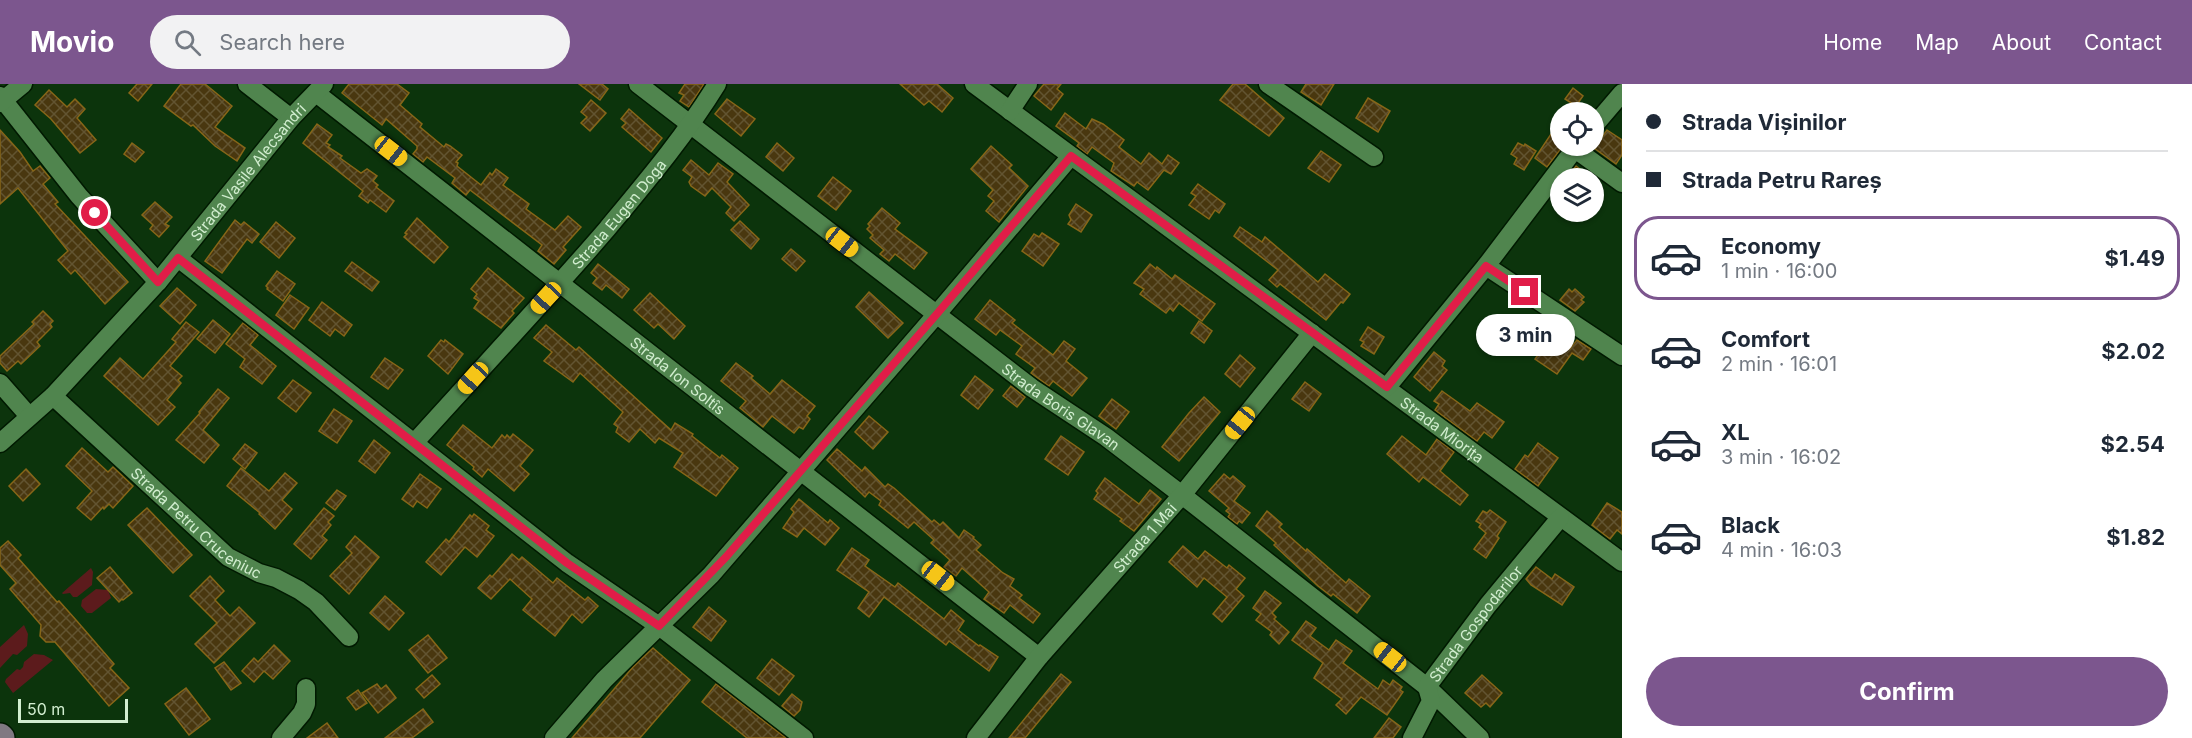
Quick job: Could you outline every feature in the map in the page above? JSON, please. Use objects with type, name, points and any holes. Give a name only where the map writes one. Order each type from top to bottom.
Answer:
[{"type":"street","points":[[23,84],[1,99],[79,196],[158,282]]},
{"type":"street","points":[[247,84],[291,118]]},
{"type":"street","name":"Strada Boris Glavan","points":[[638,84],[1032,388],[1106,437],[1182,495],[1427,687],[1480,738]]},
{"type":"street","name":"Strada Eugen Doga","points":[[415,442],[561,283],[691,126],[717,84]]},
{"type":"street","name":"Strada Miorița","points":[[974,84],[1622,562]]},
{"type":"street","points":[[1010,111],[1028,84]]},
{"type":"street","points":[[1268,84],[1374,157]]},
{"type":"street","name":"Strada Vasile Alecsandri","points":[[0,443],[53,396],[158,282],[291,118],[320,88]]},
{"type":"street","name":"Strada Ion Soltîs","points":[[320,88],[561,283],[1040,657]]},
{"type":"street","points":[[1604,114],[1622,93]]},
{"type":"street","points":[[554,738],[604,680],[711,574],[1071,156]]},
{"type":"street","points":[[1387,387],[1486,266],[1569,156]]},
{"type":"street","points":[[1588,156],[1622,183]]},
{"type":"street","points":[[178,258],[567,563],[659,626],[804,738]]},
{"type":"street","points":[[1486,266],[1622,356]]},
{"type":"street","name":"Strada 1 Mai","points":[[976,738],[1040,657],[1182,495],[1312,333]]},
{"type":"street","points":[[0,383],[29,416]]},
{"type":"street","name":"Strada Petru Cruceniuc","points":[[53,396],[228,557],[299,590],[316,602],[349,637]]},
{"type":"street","name":"Strada Gospodarilor","points":[[1412,738],[1431,701],[1427,687],[1488,605],[1560,518]]},
{"type":"street","points":[[281,738],[306,704],[306,688]]},
{"type":"shaded area","points":[[91,568],[92,585],[77,597],[73,597],[70,593],[62,593]]},
{"type":"shaded area","points":[[96,589],[108,590],[111,598],[92,613],[87,613],[81,606],[82,600]]},
{"type":"shaded area","points":[[24,625],[28,634],[27,646],[17,655],[13,654],[0,668],[0,647]]},
{"type":"shaded area","points":[[34,654],[44,655],[53,660],[13,693],[5,682],[6,679],[17,669],[20,670],[24,662]]},
{"type":"building","points":[[137,84],[152,84],[138,101],[129,93]]},
{"type":"building","points":[[181,84],[205,84],[232,106],[215,127],[245,148],[237,161],[215,146],[193,125],[191,126],[164,106]]},
{"type":"building","points":[[349,84],[397,84],[409,93],[400,105],[422,124],[420,127],[444,147],[446,144],[462,155],[456,162],[457,166],[481,185],[496,169],[508,178],[503,185],[529,204],[526,209],[555,230],[568,216],[581,227],[563,247],[566,250],[554,264],[538,251],[542,245],[470,190],[466,195],[452,183],[455,178],[427,157],[423,162],[413,154],[417,146],[386,119],[382,125],[342,93]]},
{"type":"building","points":[[579,84],[602,84],[608,89],[600,100]]},
{"type":"building","points":[[685,84],[704,84],[689,107],[680,101],[684,95],[679,93]]},
{"type":"building","points":[[900,84],[937,84],[953,98],[942,112],[929,101],[924,105]]},
{"type":"building","points":[[1044,84],[1061,84],[1057,89],[1063,94],[1051,110],[1034,96]]},
{"type":"building","points":[[1233,84],[1245,84],[1284,118],[1269,136],[1220,100]]},
{"type":"building","points":[[1306,84],[1334,84],[1321,105],[1301,92]]},
{"type":"building","points":[[1573,88],[1583,96],[1579,102],[1570,102],[1565,99]]},
{"type":"building","points":[[49,90],[67,107],[75,99],[85,109],[77,118],[96,140],[80,153],[51,119],[35,105]]},
{"type":"building","points":[[1368,98],[1390,111],[1378,132],[1356,118]]},
{"type":"building","points":[[727,99],[755,119],[741,136],[715,114]]},
{"type":"building","points":[[591,100],[606,113],[590,131],[581,123],[587,117],[581,112]]},
{"type":"building","points":[[629,109],[662,138],[651,152],[622,127],[626,123],[621,119]]},
{"type":"building","points":[[1065,113],[1086,129],[1092,119],[1103,124],[1124,140],[1119,147],[1141,164],[1149,153],[1162,164],[1168,155],[1179,163],[1171,174],[1164,170],[1148,190],[1137,182],[1134,186],[1111,171],[1114,163],[1092,147],[1087,154],[1077,146],[1079,143],[1056,126]]},
{"type":"building","points":[[317,124],[332,135],[326,143],[330,145],[328,147],[342,156],[340,158],[361,173],[367,169],[377,176],[373,181],[378,185],[376,187],[394,201],[386,212],[370,200],[368,203],[359,196],[363,191],[303,143]]},
{"type":"building","points":[[0,130],[33,171],[40,166],[50,178],[43,184],[58,202],[55,204],[128,282],[105,304],[75,270],[71,274],[58,260],[68,251],[18,188],[0,204]]},
{"type":"building","points":[[1607,130],[1622,140],[1622,155],[1616,164],[1604,155],[1604,134]]},
{"type":"building","points":[[1550,136],[1550,156],[1555,156],[1547,167],[1535,158]]},
{"type":"building","points":[[132,143],[144,152],[135,162],[124,154]]},
{"type":"building","points":[[777,143],[794,158],[783,171],[766,157]]},
{"type":"building","points":[[1518,143],[1524,146],[1525,144],[1536,151],[1524,170],[1514,164],[1517,158],[1511,154]]},
{"type":"building","points":[[991,146],[1012,165],[1009,168],[1028,186],[999,222],[986,211],[994,201],[988,196],[993,190],[971,169]]},
{"type":"building","points":[[1321,151],[1341,165],[1329,182],[1308,168]]},
{"type":"building","points":[[691,160],[709,175],[718,163],[733,174],[727,182],[749,205],[734,221],[726,213],[731,207],[712,188],[705,196],[691,186],[689,182],[692,177],[683,170]]},
{"type":"building","points":[[833,177],[851,191],[836,210],[818,196]]},
{"type":"building","points":[[1198,184],[1225,204],[1219,213],[1215,210],[1209,219],[1189,205],[1196,196],[1191,193]]},
{"type":"building","points":[[155,202],[172,217],[165,224],[169,226],[159,237],[150,229],[153,225],[142,215]]},
{"type":"building","points":[[1076,204],[1092,215],[1081,232],[1068,224],[1071,220],[1069,215]]},
{"type":"building","points":[[882,208],[900,223],[895,229],[927,253],[914,269],[895,254],[889,261],[880,254],[884,250],[870,238],[873,235],[867,229],[870,226],[868,224]]},
{"type":"building","points":[[417,218],[448,247],[434,263],[404,237]]},
{"type":"building","points":[[235,220],[241,225],[244,222],[259,234],[252,243],[247,239],[222,273],[205,261]]},
{"type":"building","points":[[740,221],[759,239],[751,249],[731,230]]},
{"type":"building","points":[[276,222],[295,238],[279,258],[260,242]]},
{"type":"building","points":[[1240,227],[1262,242],[1265,237],[1318,282],[1325,274],[1350,294],[1326,320],[1280,284],[1277,287],[1269,280],[1278,270],[1234,236]]},
{"type":"building","points":[[1042,233],[1059,244],[1043,266],[1022,251],[1034,234],[1039,237]]},
{"type":"building","points":[[791,249],[805,261],[796,271],[782,259]]},
{"type":"building","points":[[352,262],[379,282],[372,291],[345,271]]},
{"type":"building","points":[[598,264],[629,289],[622,298],[606,285],[602,290],[593,283],[597,278],[591,273]]},
{"type":"building","points":[[1150,264],[1172,279],[1175,275],[1215,304],[1202,321],[1179,303],[1173,311],[1170,308],[1166,313],[1140,294],[1144,289],[1134,283]]},
{"type":"building","points":[[488,268],[524,298],[501,328],[474,308],[479,301],[474,298],[477,294],[471,289]]},
{"type":"building","points":[[277,271],[295,284],[283,301],[266,286]]},
{"type":"building","points":[[177,288],[196,305],[180,324],[160,306]]},
{"type":"building","points":[[1569,289],[1572,292],[1575,289],[1584,297],[1581,300],[1584,302],[1575,311],[1560,300]]},
{"type":"building","points":[[869,292],[903,323],[888,338],[856,307]]},
{"type":"building","points":[[650,293],[685,326],[674,339],[658,324],[654,328],[634,310]]},
{"type":"building","points":[[290,295],[309,308],[294,329],[276,315]]},
{"type":"building","points":[[990,300],[1015,320],[1012,323],[1053,355],[1064,341],[1075,349],[1066,361],[1087,378],[1072,396],[1053,381],[1049,386],[1031,373],[1035,368],[1016,354],[1022,346],[1000,330],[996,335],[975,319]]},
{"type":"building","points":[[322,302],[352,325],[344,336],[335,329],[330,336],[309,320]]},
{"type":"building","points":[[43,311],[53,321],[50,324],[52,327],[37,342],[40,346],[21,364],[18,361],[7,371],[0,363],[0,356],[34,324],[32,322]]},
{"type":"building","points":[[213,320],[230,334],[215,353],[197,339]]},
{"type":"building","points":[[1199,321],[1212,331],[1204,343],[1191,333]]},
{"type":"building","points":[[186,322],[199,332],[170,366],[182,376],[178,380],[181,383],[167,400],[175,407],[158,425],[104,376],[120,358],[143,379],[176,342],[172,339]]},
{"type":"building","points":[[243,323],[258,335],[250,345],[276,366],[262,384],[240,367],[245,359],[226,344]]},
{"type":"building","points":[[546,325],[576,350],[579,347],[671,430],[675,423],[693,434],[692,436],[720,458],[722,455],[738,468],[716,496],[674,467],[683,453],[659,438],[655,443],[640,429],[629,442],[616,432],[618,427],[614,424],[623,412],[580,373],[573,382],[544,361],[552,352],[534,338]]},
{"type":"building","points":[[1368,327],[1384,337],[1374,354],[1361,346],[1364,342],[1360,340]]},
{"type":"building","points":[[1552,336],[1570,349],[1577,340],[1591,349],[1583,360],[1572,353],[1557,374],[1535,359]]},
{"type":"building","points":[[441,340],[444,342],[445,340],[463,354],[448,374],[428,356]]},
{"type":"building","points":[[1434,352],[1445,361],[1442,366],[1447,370],[1430,391],[1414,377]]},
{"type":"building","points":[[1240,355],[1255,368],[1240,387],[1225,374]]},
{"type":"building","points":[[385,358],[403,370],[388,389],[371,377]]},
{"type":"building","points":[[736,363],[753,376],[751,378],[770,394],[782,380],[815,406],[807,416],[810,419],[803,429],[799,427],[794,433],[772,416],[763,427],[740,408],[746,401],[721,381]]},
{"type":"building","points":[[975,376],[993,390],[978,409],[961,395]]},
{"type":"building","points":[[293,380],[311,393],[296,412],[278,398]]},
{"type":"building","points":[[1305,382],[1321,394],[1309,411],[1292,399]]},
{"type":"building","points":[[1011,386],[1025,397],[1017,407],[1003,396]]},
{"type":"building","points":[[218,389],[229,398],[203,430],[219,445],[204,463],[176,440]]},
{"type":"building","points":[[1442,391],[1470,411],[1477,403],[1504,422],[1492,438],[1484,432],[1477,441],[1435,410],[1439,404],[1434,401]]},
{"type":"building","points":[[1204,397],[1220,412],[1179,461],[1162,447]]},
{"type":"building","points":[[1112,399],[1129,412],[1116,429],[1099,416]]},
{"type":"building","points":[[334,409],[352,421],[337,443],[319,431]]},
{"type":"building","points":[[869,416],[888,432],[873,449],[855,432]]},
{"type":"building","points":[[463,425],[492,448],[502,435],[510,438],[513,434],[533,450],[520,466],[529,474],[514,491],[488,469],[482,477],[473,469],[474,467],[447,445]]},
{"type":"building","points":[[1061,436],[1084,452],[1068,475],[1045,459]]},
{"type":"building","points":[[1402,436],[1426,455],[1437,439],[1454,452],[1440,471],[1468,495],[1460,505],[1423,477],[1419,482],[1387,454]]},
{"type":"building","points":[[374,440],[390,453],[375,473],[359,461]]},
{"type":"building","points":[[1538,443],[1558,458],[1538,486],[1515,469]]},
{"type":"building","points":[[245,444],[257,453],[245,469],[233,459]]},
{"type":"building","points":[[82,448],[108,472],[113,467],[133,486],[113,508],[109,504],[104,509],[103,507],[91,520],[77,508],[92,491],[66,466]]},
{"type":"building","points":[[837,449],[862,471],[865,467],[885,487],[888,484],[894,488],[932,522],[934,520],[940,525],[943,522],[959,538],[964,530],[974,537],[981,545],[976,550],[1003,573],[1014,579],[1010,586],[1022,595],[1019,598],[1040,614],[1033,623],[1010,605],[1004,613],[984,599],[989,592],[962,568],[956,576],[944,567],[950,560],[931,543],[934,540],[914,522],[908,528],[879,505],[881,501],[869,492],[865,497],[827,460]]},
{"type":"building","points":[[241,468],[269,491],[285,473],[297,483],[282,500],[292,509],[275,529],[260,513],[227,486]]},
{"type":"building","points":[[26,469],[40,484],[23,501],[9,486]]},
{"type":"building","points":[[420,474],[441,489],[427,508],[417,501],[413,507],[402,499]]},
{"type":"building","points":[[1224,474],[1230,479],[1233,476],[1245,486],[1234,501],[1250,513],[1242,523],[1239,521],[1237,524],[1228,517],[1230,514],[1226,511],[1229,508],[1209,491]]},
{"type":"building","points":[[1105,478],[1139,504],[1150,490],[1161,499],[1134,531],[1120,521],[1122,519],[1094,499],[1098,493],[1096,491]]},
{"type":"building","points":[[337,490],[346,496],[335,510],[326,503]]},
{"type":"building","points":[[799,499],[828,523],[830,520],[839,528],[825,545],[804,528],[797,537],[783,528],[794,512],[791,509]]},
{"type":"building","points":[[1607,503],[1622,512],[1622,534],[1617,530],[1610,539],[1592,525]]},
{"type":"building","points":[[147,508],[192,555],[173,573],[128,525]]},
{"type":"building","points":[[324,508],[334,516],[328,522],[331,525],[322,536],[327,540],[311,559],[294,544]]},
{"type":"building","points":[[1490,510],[1506,522],[1486,558],[1474,549],[1486,533],[1479,527],[1481,524],[1476,521],[1483,511],[1487,513]]},
{"type":"building","points":[[1267,511],[1282,524],[1279,527],[1306,551],[1307,549],[1346,583],[1349,579],[1370,596],[1357,613],[1333,594],[1331,596],[1318,586],[1256,526]]},
{"type":"building","points":[[474,514],[489,526],[486,530],[494,536],[477,557],[465,547],[441,575],[426,562],[446,539],[449,542],[470,515],[472,517]]},
{"type":"building","points":[[355,536],[379,557],[349,594],[330,576],[352,553],[346,547]]},
{"type":"building","points":[[8,541],[21,555],[18,558],[114,664],[110,668],[129,688],[109,706],[55,642],[46,642],[40,636],[41,625],[10,589],[16,583],[0,565],[0,548]]},
{"type":"building","points":[[1183,546],[1198,559],[1205,551],[1227,568],[1229,565],[1245,578],[1236,589],[1244,596],[1222,622],[1213,614],[1227,597],[1204,578],[1197,587],[1169,562]]},
{"type":"building","points":[[852,548],[869,560],[865,566],[895,587],[898,583],[944,619],[951,610],[964,621],[958,630],[998,657],[989,671],[949,641],[946,645],[884,597],[869,617],[858,608],[869,592],[837,570]]},
{"type":"building","points":[[512,554],[519,560],[522,557],[553,583],[557,578],[585,600],[588,597],[598,606],[582,623],[572,614],[555,636],[523,610],[532,599],[510,579],[491,599],[478,588],[490,575],[492,577]]},
{"type":"building","points":[[110,567],[132,593],[119,602],[97,578]]},
{"type":"building","points":[[1536,567],[1552,579],[1555,574],[1574,587],[1562,605],[1531,585],[1526,579]]},
{"type":"building","points":[[210,576],[224,591],[215,600],[230,616],[239,607],[255,623],[214,663],[195,644],[217,623],[190,596]]},
{"type":"building","points":[[1265,591],[1281,603],[1272,613],[1276,617],[1274,619],[1289,632],[1279,644],[1270,635],[1272,632],[1256,620],[1261,614],[1253,608]]},
{"type":"building","points":[[385,596],[404,613],[389,630],[370,613]]},
{"type":"building","points":[[709,607],[726,621],[711,641],[693,627]]},
{"type":"building","points":[[1306,621],[1316,628],[1310,636],[1329,650],[1336,640],[1352,651],[1343,663],[1378,689],[1383,680],[1390,685],[1393,680],[1402,687],[1400,690],[1403,692],[1387,715],[1361,697],[1346,714],[1336,705],[1342,699],[1314,678],[1323,663],[1292,640]]},
{"type":"building","points":[[428,635],[447,658],[428,673],[409,650]]},
{"type":"building","points":[[274,645],[290,661],[273,679],[264,671],[254,682],[242,671],[254,658],[258,662]]},
{"type":"building","points":[[653,648],[690,680],[640,738],[572,738],[633,667]]},
{"type":"building","points":[[772,659],[794,676],[779,695],[757,678]]},
{"type":"building","points":[[224,662],[241,683],[231,690],[215,668]]},
{"type":"building","points":[[1061,674],[1071,682],[1025,738],[1009,738]]},
{"type":"building","points":[[432,675],[440,684],[424,698],[416,689]]},
{"type":"building","points":[[1482,675],[1502,693],[1490,707],[1486,703],[1481,707],[1465,693]]},
{"type":"building","points":[[377,684],[381,689],[386,685],[396,698],[378,713],[362,693]]},
{"type":"building","points":[[716,684],[786,738],[747,738],[702,702]]},
{"type":"building","points":[[186,688],[210,719],[189,735],[165,704]]},
{"type":"building","points":[[358,690],[367,703],[356,710],[347,698]]},
{"type":"building","points":[[792,694],[802,702],[800,710],[794,716],[782,706]]},
{"type":"building","points":[[423,709],[433,722],[412,738],[385,738]]},
{"type":"building","points":[[1389,718],[1401,727],[1393,738],[1374,738]]},
{"type":"building","points":[[327,723],[338,738],[307,738]]},
{"type":"route","points":[[95,213],[158,282],[178,258],[567,563],[659,626],[726,557],[1071,156],[1387,387],[1486,266],[1525,292]]}]
